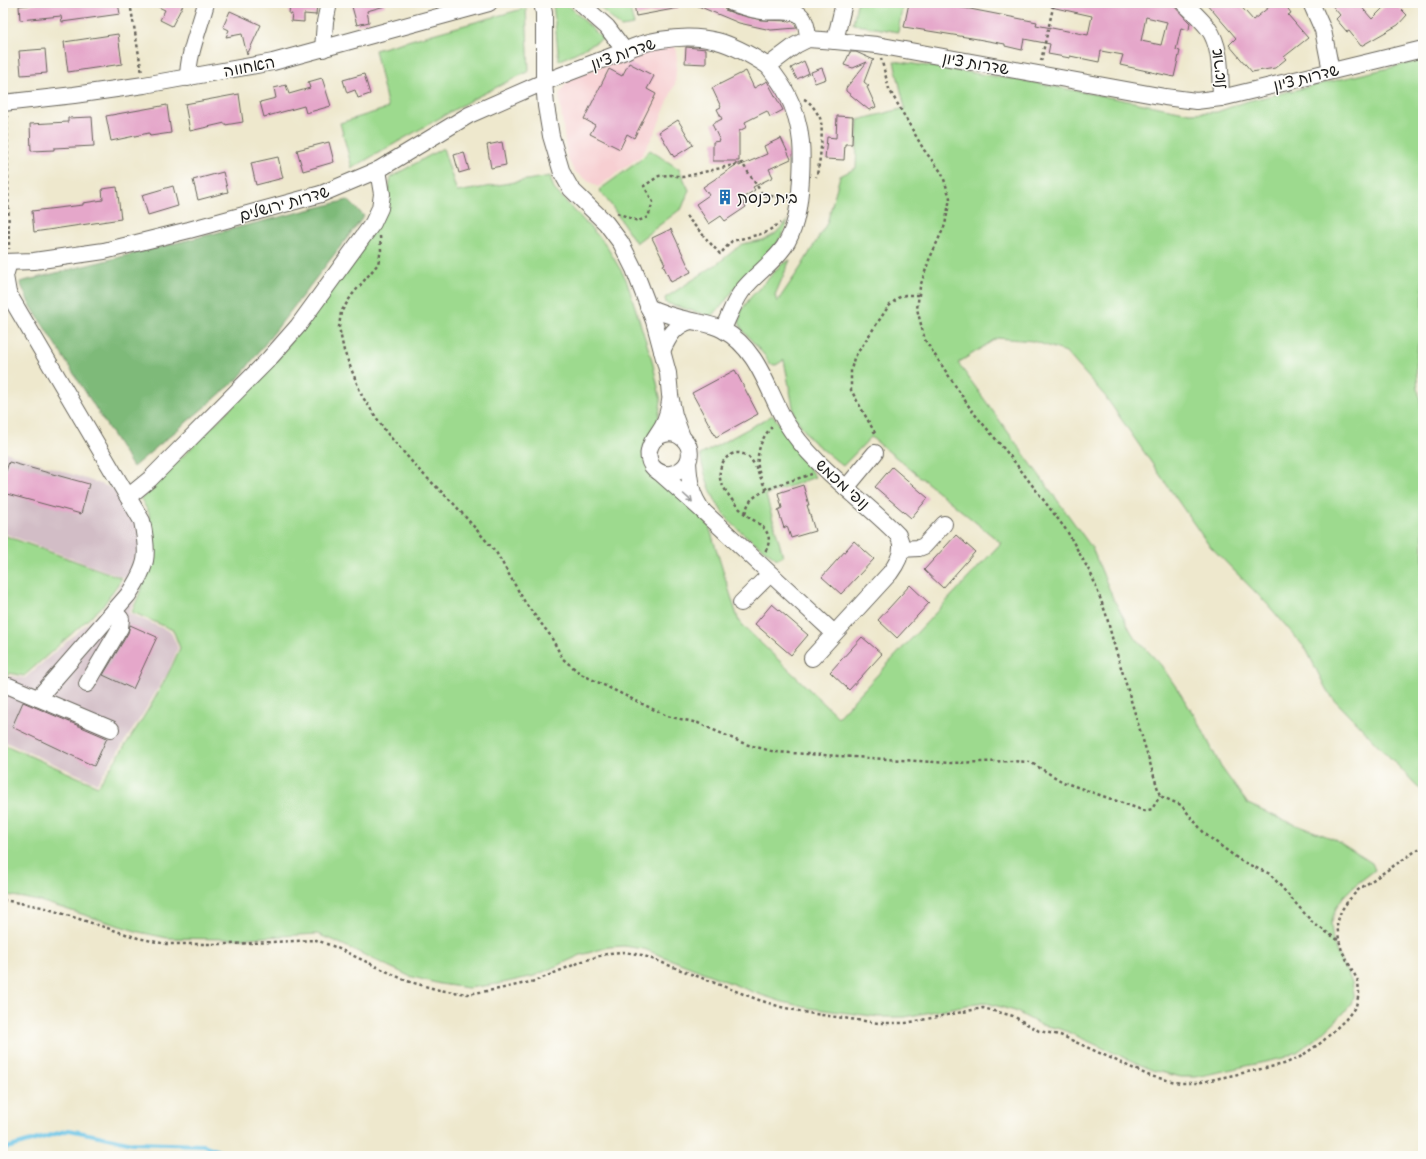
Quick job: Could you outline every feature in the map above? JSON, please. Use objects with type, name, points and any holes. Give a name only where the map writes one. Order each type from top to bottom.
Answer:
[{"type":"street","points":[[188,78],[190,58],[206,3]]},
{"type":"street","points":[[323,49],[325,22],[329,3]]},
{"type":"street","name":"האחווה","points":[[5,103],[144,85],[273,62],[489,3]]},
{"type":"street","points":[[542,3],[544,13],[544,82],[546,106],[551,136],[562,173],[571,189],[606,223],[622,243],[634,269],[654,321],[668,373],[674,415],[682,437],[689,448],[690,455],[684,468],[672,474],[659,472]]},
{"type":"street","points":[[580,3],[607,27],[625,51]]},
{"type":"street","points":[[723,329],[737,298],[776,257],[791,235],[796,222],[802,164],[802,141],[794,111],[787,94],[768,66],[796,45],[808,39],[804,19],[795,7],[761,11],[732,3]]},
{"type":"street","points":[[835,41],[844,3]]},
{"type":"street","name":"אריאל","points":[[1184,3],[1208,28],[1216,44],[1219,62],[1221,98]]},
{"type":"street","points":[[1311,3],[1323,30],[1331,71]]},
{"type":"street","name":"שדרות ציון","points":[[544,82],[625,51],[634,46],[674,38],[696,37],[724,43],[748,52],[768,66]]},
{"type":"street","name":"שדרות ציון","points":[[808,39],[877,46],[1196,101],[1221,98],[1423,49]]},
{"type":"street","name":"שדרות ירושלים","points":[[6,262],[34,261],[68,257],[140,243],[321,194],[378,170],[469,115],[544,82]]},
{"type":"street","points":[[128,497],[150,479],[269,359],[298,326],[373,223],[380,208],[382,194],[378,170]]},
{"type":"street","points":[[6,262],[5,276],[8,293],[142,520],[147,554],[138,580],[128,595],[38,698]]},
{"type":"street","name":"נופי מכמש","points":[[648,307],[691,321],[723,329],[735,338],[754,358],[785,420],[807,451],[898,535],[902,544],[901,550]]},
{"type":"street","points":[[662,351],[668,338],[675,330],[682,323],[691,321]]},
{"type":"street","points":[[670,395],[669,409],[664,424],[649,449],[648,455],[654,468],[703,511],[834,634]]},
{"type":"street","points":[[652,442],[656,437],[669,433],[682,437]]},
{"type":"street","points":[[846,488],[875,453]]},
{"type":"street","points":[[688,462],[691,490],[697,503],[703,511]]},
{"type":"street","points":[[812,658],[890,573],[897,563],[901,550],[920,548],[924,546],[944,524]]},
{"type":"street","points":[[741,603],[770,574]]},
{"type":"street","points":[[87,684],[120,628],[121,620],[114,611]]},
{"type":"street","points":[[9,686],[112,729]]},
{"type":"path","points":[[130,3],[144,85]]},
{"type":"path","points":[[1038,74],[1054,3]]},
{"type":"path","points":[[3,21],[6,262]]},
{"type":"path","points":[[373,223],[380,234],[381,250],[378,264],[352,295],[341,312],[339,327],[344,351],[362,396],[386,432],[420,471],[454,504],[496,552],[526,604],[550,635],[563,659],[580,674],[667,716],[698,723],[745,744],[775,752],[950,764],[1010,761],[1030,762],[1063,782],[1145,811],[1152,809],[1160,796],[1106,614],[1092,576],[1067,531],[1010,456],[972,410],[925,340],[917,309],[919,295],[929,260],[945,225],[950,198],[942,173],[924,150],[889,89],[877,46]]},
{"type":"path","points":[[787,94],[809,101],[820,119],[821,153],[817,176],[812,182]]},
{"type":"path","points":[[610,212],[624,215],[638,221],[648,217],[653,202],[644,186],[658,176],[683,177],[742,163],[763,195],[799,200]]},
{"type":"path","points":[[686,216],[720,254],[732,241],[765,232],[780,223]]},
{"type":"path","points":[[876,433],[851,390],[851,370],[854,358],[888,307],[904,295],[919,295]]},
{"type":"path","points":[[1423,358],[1423,381]]},
{"type":"path","points":[[759,474],[758,459],[760,444],[773,425],[785,420]]},
{"type":"path","points":[[757,562],[766,550],[768,545],[768,535],[762,524],[745,513],[729,496],[721,481],[719,469],[724,460],[731,454],[738,453],[747,456],[753,462],[767,490]]},
{"type":"path","points":[[745,513],[749,502],[752,499],[767,490],[814,473],[821,465]]},
{"type":"path","points":[[1160,796],[1181,805],[1205,834],[1241,861],[1270,874],[1313,923],[1339,940]]},
{"type":"path","points":[[3,900],[42,907],[138,938],[166,944],[230,944],[316,940],[335,947],[407,981],[439,990],[468,994],[499,990],[535,981],[583,961],[610,953],[624,952],[642,955],[759,1000],[808,1014],[878,1023],[906,1023],[983,1008],[1013,1016],[1039,1031],[1060,1035],[1150,1076],[1180,1083],[1197,1083],[1284,1064],[1300,1057],[1322,1042],[1346,1020],[1356,1006],[1359,993],[1358,981],[1342,951],[1339,940],[1337,924],[1341,911],[1358,890],[1423,846]]},
{"type":"shaded area","points":[[675,45],[677,59],[675,84],[655,132],[642,155],[598,187],[575,172],[567,158],[559,95],[568,80],[644,49]]},
{"type":"shaded area","points":[[3,451],[136,496],[150,559],[129,613],[171,632],[178,648],[168,672],[141,717],[97,783],[3,741],[3,688],[10,676],[25,678],[105,608],[125,578],[3,533]]},
{"type":"green space","points":[[553,3],[566,3],[603,39],[559,61]]},
{"type":"green space","points":[[595,3],[612,3],[614,8],[630,8],[634,25],[621,27]]},
{"type":"green space","points":[[857,3],[903,3],[898,32],[853,24]]},
{"type":"green space","points":[[526,8],[529,71],[473,99],[352,168],[340,123],[388,108],[375,50]]},
{"type":"green space","points":[[1423,60],[1423,329],[1418,349],[1417,382],[1423,414],[1423,792],[1328,693],[1306,649],[1268,605],[1208,544],[1105,396],[1066,352],[1033,341],[997,338],[958,363],[1092,548],[1113,598],[1133,635],[1161,665],[1199,723],[1221,767],[1248,804],[1281,819],[1334,839],[1372,863],[1375,870],[1354,886],[1343,897],[1336,908],[1331,924],[1333,941],[1337,953],[1352,982],[1354,993],[1351,1004],[1342,1015],[1318,1037],[1297,1052],[1283,1058],[1196,1077],[1181,1077],[1152,1070],[1061,1029],[1041,1025],[1015,1011],[983,1002],[905,1017],[879,1017],[809,1008],[761,995],[644,949],[624,946],[609,947],[581,955],[534,976],[498,984],[468,988],[440,984],[409,976],[317,934],[230,939],[167,938],[139,932],[43,902],[3,894],[3,744],[98,786],[153,702],[180,648],[173,630],[132,612],[153,559],[149,513],[141,499],[275,363],[385,211],[391,177],[443,148],[457,192],[550,176],[554,189],[604,242],[626,279],[652,360],[661,401],[657,427],[643,450],[709,526],[739,622],[838,717],[1001,543],[871,437],[843,466],[811,440],[795,417],[784,360],[776,365],[769,364],[766,357],[744,332],[739,322],[741,311],[750,298],[782,264],[790,260],[775,295],[777,302],[801,267],[827,223],[840,176],[856,168],[858,120],[905,108],[894,61],[1026,81],[1190,113],[1217,112],[1248,101]]},
{"type":"green space","points":[[650,150],[679,169],[689,190],[682,208],[636,243],[611,205],[599,190],[639,161]]},
{"type":"green space","points":[[348,200],[364,216],[238,379],[133,467],[29,303],[20,282]]},
{"type":"green space","points":[[788,220],[785,230],[773,249],[733,290],[719,309],[710,316],[666,303],[665,298],[717,264],[742,244],[763,240],[775,234]]},
{"type":"green space","points":[[773,415],[815,477],[766,495],[783,556],[777,559],[751,540],[727,518],[717,504],[710,488],[700,455]]},
{"type":"green space","points":[[3,535],[122,578],[103,606],[24,676],[9,673],[3,684]]},
{"type":"building","points":[[37,3],[118,3],[120,14],[62,22],[61,16],[20,20],[19,6]]},
{"type":"building","points":[[150,3],[184,3],[172,26],[160,20],[165,10]]},
{"type":"building","points":[[290,3],[317,3],[316,15],[304,14],[304,22],[291,21],[292,14],[289,14]]},
{"type":"building","points":[[351,3],[384,3],[385,6],[367,11],[369,22],[357,25]]},
{"type":"building","points":[[678,3],[679,8],[636,16],[634,4]]},
{"type":"building","points":[[691,3],[723,3],[725,10],[736,14],[761,20],[792,21],[797,28],[771,30],[739,23]]},
{"type":"building","points":[[909,3],[929,3],[970,9],[1037,22],[1036,25],[1088,35],[1092,16],[1051,7],[1051,3],[1135,3],[1146,5],[1147,3],[1171,3],[1190,23],[1189,30],[1181,28],[1176,50],[1180,51],[1174,77],[1120,65],[1123,55],[1101,51],[1099,62],[1070,56],[1070,58],[1048,54],[1050,44],[1024,39],[1022,50],[1005,46],[1005,44],[904,27]],"holes":[[[1146,17],[1167,22],[1161,45],[1141,41]]]},
{"type":"building","points":[[1206,3],[1238,3],[1253,20],[1274,3],[1284,3],[1291,13],[1288,15],[1308,38],[1284,57],[1286,59],[1275,68],[1252,72],[1229,45],[1236,38]]},
{"type":"building","points":[[1330,3],[1358,3],[1372,19],[1388,3],[1395,3],[1407,15],[1398,25],[1361,46],[1349,31],[1347,32],[1336,19],[1340,15]]},
{"type":"building","points":[[230,11],[261,25],[247,55],[242,34],[226,37],[229,30],[223,27]]},
{"type":"building","points":[[118,34],[122,64],[68,72],[64,42]]},
{"type":"building","points":[[686,47],[706,49],[706,64],[685,63]]},
{"type":"building","points":[[45,49],[47,73],[21,75],[19,51]]},
{"type":"building","points":[[850,52],[856,52],[874,60],[872,61],[864,82],[869,86],[867,87],[876,107],[869,110],[846,91],[846,88],[867,62],[853,68],[844,65]]},
{"type":"building","points":[[804,61],[809,73],[797,79],[791,68]]},
{"type":"building","points":[[629,63],[654,76],[647,89],[656,94],[634,138],[627,134],[620,149],[590,134],[595,125],[584,119],[609,69],[622,76]]},
{"type":"building","points":[[822,68],[826,79],[815,83],[811,72]]},
{"type":"building","points":[[746,71],[754,88],[767,81],[783,110],[770,117],[767,111],[745,122],[747,127],[739,131],[739,161],[713,161],[713,142],[720,141],[712,124],[722,119],[717,109],[721,107],[712,88]]},
{"type":"building","points":[[364,74],[370,94],[358,98],[355,90],[347,93],[343,80]]},
{"type":"building","points":[[322,78],[331,106],[306,113],[304,106],[264,117],[260,102],[276,98],[274,88],[286,85],[289,94],[310,88],[308,82]]},
{"type":"building","points":[[239,94],[243,122],[225,125],[225,123],[190,131],[185,104]]},
{"type":"building","points":[[167,105],[171,133],[150,136],[149,133],[111,141],[106,116]]},
{"type":"building","points":[[837,116],[853,117],[852,144],[845,144],[844,160],[825,159],[827,137],[836,138]]},
{"type":"building","points":[[92,117],[94,146],[31,151],[30,124],[68,122],[68,118]]},
{"type":"building","points":[[678,120],[693,145],[674,157],[659,132]]},
{"type":"building","name":"בית כנסת","points":[[781,138],[791,159],[769,169],[773,177],[753,187],[755,190],[741,199],[746,207],[725,221],[721,216],[709,224],[696,204],[709,195],[703,187],[739,163],[739,166],[767,154],[764,146]]},
{"type":"building","points":[[329,142],[334,162],[303,171],[297,150]]},
{"type":"building","points":[[502,142],[506,165],[491,168],[487,145]]},
{"type":"building","points":[[464,152],[469,170],[459,173],[454,155]]},
{"type":"building","points":[[278,157],[283,178],[256,185],[251,163]]},
{"type":"building","points":[[223,172],[228,192],[198,200],[193,180]]},
{"type":"building","points":[[173,186],[178,206],[148,215],[142,195]]},
{"type":"building","points":[[117,187],[121,219],[34,232],[32,211],[83,205],[83,203],[103,200],[102,189]]},
{"type":"building","points":[[671,229],[691,272],[671,282],[663,265],[665,264],[652,238]]},
{"type":"building","points":[[735,370],[758,414],[716,437],[692,393]]},
{"type":"building","points":[[9,462],[89,484],[81,514],[3,493],[3,470],[6,471]]},
{"type":"building","points":[[892,467],[928,498],[911,518],[875,487]]},
{"type":"building","points":[[803,485],[815,531],[791,538],[787,526],[784,528],[778,510],[782,508],[778,493]]},
{"type":"building","points":[[956,535],[975,552],[943,588],[924,570]]},
{"type":"building","points":[[854,541],[874,559],[841,594],[822,577]]},
{"type":"building","points":[[910,585],[929,603],[897,638],[878,620]]},
{"type":"building","points":[[772,604],[808,635],[791,655],[755,624]]},
{"type":"building","points":[[130,625],[157,637],[133,689],[103,675],[128,633]]},
{"type":"building","points":[[862,637],[882,654],[849,690],[830,672]]},
{"type":"building","points":[[23,702],[107,738],[94,766],[12,727]]},
{"type":"waterway","points":[[3,1151],[7,1148],[69,1130],[133,1143],[204,1145],[231,1156]]},
{"type":"place","name":"בית כנסת","points":[[725,197]]}]
